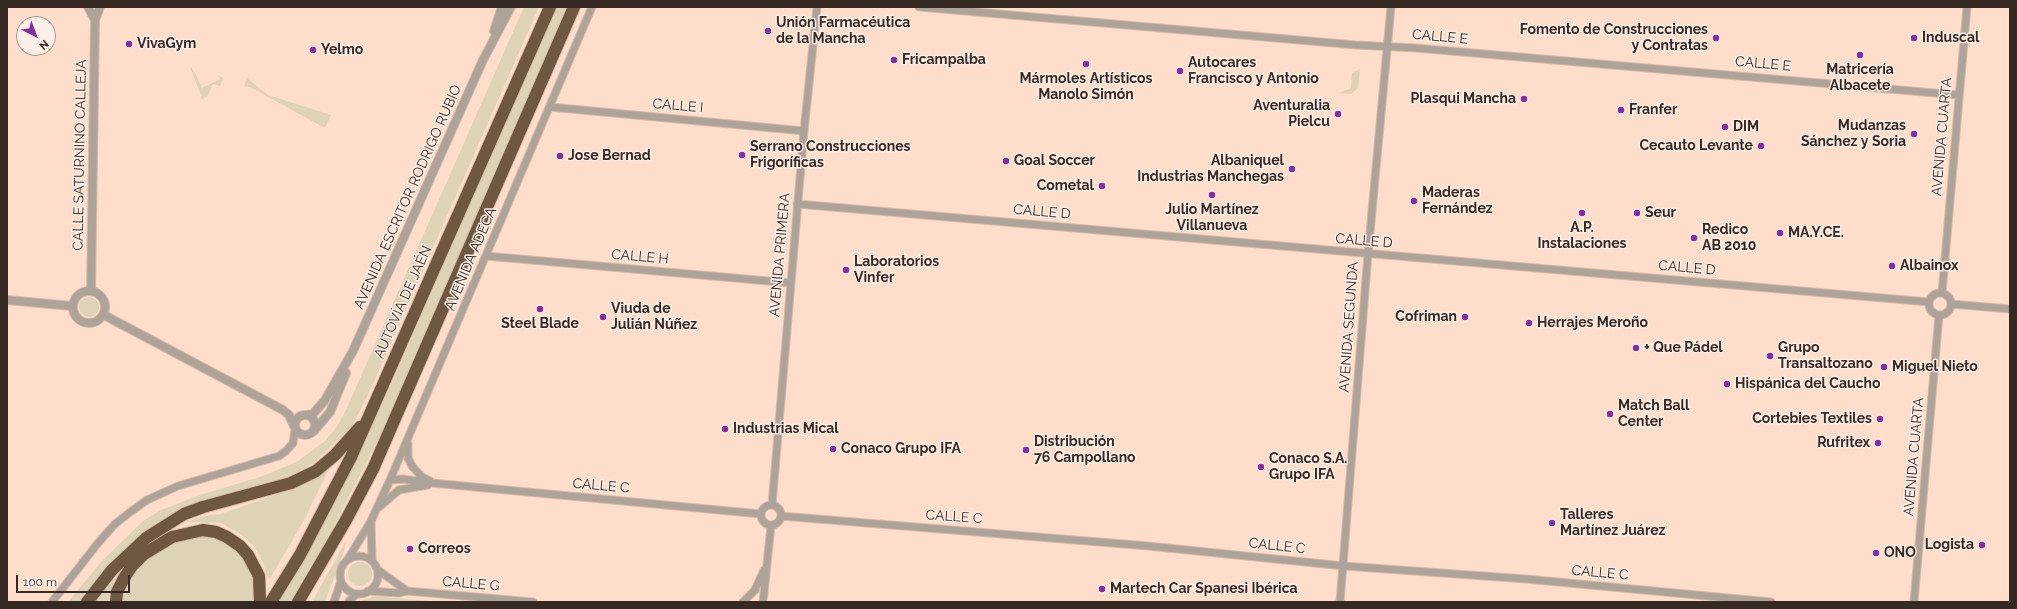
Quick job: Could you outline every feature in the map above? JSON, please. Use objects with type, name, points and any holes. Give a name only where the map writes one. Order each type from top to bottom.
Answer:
[{"type":"highway","name":"AUTOVÍA DE JAÉN","points":[[271,602],[300,555],[351,457],[550,7]]},
{"type":"highway","points":[[302,602],[346,526],[373,469],[574,7]]},
{"type":"highway","points":[[87,602],[116,566],[146,538],[184,514],[291,483],[316,471],[335,455],[368,419]]},
{"type":"highway","points":[[298,602],[346,520],[373,469]]},
{"type":"highway","points":[[116,602],[118,592],[124,578],[132,566],[144,554],[172,537],[203,530],[216,532],[227,537],[240,546],[248,555],[259,576],[260,602]]},
{"type":"street","name":"CALLE SATURNINO CALLEJA","points":[[88,7],[95,20]]},
{"type":"street","name":"CALLE SATURNINO CALLEJA","points":[[91,291],[95,20],[100,7]]},
{"type":"street","name":"AVENIDA ESCRITOR RODRIGO RUBIO","points":[[487,53],[502,7]]},
{"type":"street","name":"AVENIDA ESCRITOR RODRIGO RUBIO","points":[[305,415],[313,414],[326,400],[353,351],[487,53],[512,7]]},
{"type":"street","name":"AVENIDA ADECA","points":[[348,559],[371,521],[390,480],[592,7]]},
{"type":"street","name":"AVENIDA PRIMERA","points":[[772,505],[797,204],[817,7]]},
{"type":"street","name":"CALLE E","points":[[919,7],[1958,95]]},
{"type":"street","name":"AVENIDA SEGUNDA","points":[[1340,602],[1368,254],[1391,7]]},
{"type":"street","name":"AVENIDA CUARTA","points":[[1942,293],[1958,95],[1967,7]]},
{"type":"street","name":"CALLE I","points":[[550,106],[804,131]]},
{"type":"street","name":"CALLE D","points":[[797,204],[1929,302]]},
{"type":"street","name":"CALLE H","points":[[486,256],[791,283]]},
{"type":"street","points":[[91,291],[99,294],[104,301],[104,315],[94,323],[87,324],[77,319],[74,315],[72,306],[76,296],[80,293],[91,291]]},
{"type":"street","points":[[1942,293],[1948,296],[1951,304],[1948,312],[1939,315],[1931,310],[1929,302],[1933,295],[1942,293]]},
{"type":"street","points":[[7,300],[72,306]]},
{"type":"street","points":[[1951,304],[2010,309]]},
{"type":"street","points":[[104,315],[283,410],[305,415],[314,422],[314,431],[309,435],[304,436],[295,428],[289,416],[283,410]]},
{"type":"street","name":"AVENIDA CUARTA","points":[[1914,602],[1939,315]]},
{"type":"street","name":"AVENIDA ESCRITOR RODRIGO RUBIO","points":[[314,431],[330,412],[342,384],[353,351]]},
{"type":"street","points":[[52,602],[98,543],[129,513],[147,500],[178,486],[279,456],[293,443],[296,420],[305,415]]},
{"type":"street","name":"CALLE C","points":[[408,439],[408,458],[412,466],[422,477],[438,484]]},
{"type":"street","name":"CALLE C","points":[[390,480],[403,479],[438,484],[761,514]]},
{"type":"street","points":[[390,480],[392,484],[405,488]]},
{"type":"street","name":"CALLE C","points":[[376,510],[393,494],[405,488],[438,484]]},
{"type":"street","points":[[772,505],[779,509],[781,516],[778,523],[771,526],[762,521],[761,514],[766,506],[772,505]]},
{"type":"street","name":"CALLE C","points":[[781,516],[1140,546],[1344,566],[1526,579],[1771,602]]},
{"type":"street","name":"AVENIDA ADECA","points":[[371,521],[372,560]]},
{"type":"street","points":[[764,602],[771,526]]},
{"type":"street","points":[[334,602],[341,581],[341,568],[348,559],[360,555],[372,560],[378,570],[407,592]]},
{"type":"street","points":[[744,602],[755,590],[760,581],[768,557]]},
{"type":"street","points":[[348,602],[358,594],[368,591],[376,584],[378,570]]},
{"type":"street","points":[[341,581],[350,592],[358,594]]},
{"type":"street","name":"CALLE G","points":[[368,591],[399,593],[407,592],[533,602]]},
{"type":"shaded area","points":[[524,7],[539,7],[370,391],[352,426],[314,463],[293,475],[200,502],[173,514],[150,528],[108,565],[79,602],[68,602],[103,560],[143,521],[159,511],[200,495],[263,476],[298,461],[325,441],[336,428],[346,410]]},
{"type":"shaded area","points":[[555,7],[568,7],[383,430],[332,530],[290,602],[277,602],[337,495],[393,381]]},
{"type":"shaded area","points":[[190,66],[202,88],[220,79],[218,75],[223,78],[220,86],[213,84],[207,97],[202,99]]},
{"type":"shaded area","points":[[1360,69],[1358,88],[1351,94],[1338,93],[1351,88],[1352,73]]},
{"type":"shaded area","points":[[247,78],[268,95],[331,115],[325,128],[250,87],[244,86]]},
{"type":"shaded area","points":[[85,297],[93,297],[99,303],[99,311],[93,317],[85,317],[79,311],[79,303]]},
{"type":"shaded area","points":[[331,465],[303,522],[269,580],[262,561],[254,546],[240,534],[221,523],[187,522],[199,517],[220,514],[270,497],[310,481]]},
{"type":"shaded area","points":[[197,535],[210,536],[237,548],[254,573],[255,602],[120,602],[125,587],[144,560],[170,543]]},
{"type":"shaded area","points":[[346,541],[343,554],[325,602],[312,602]]},
{"type":"shaded area","points":[[360,562],[369,565],[372,574],[369,583],[360,586],[351,583],[348,574],[351,565]]},
{"type":"shaded area","points":[[116,574],[108,602],[95,602],[100,596]]},
{"type":"shaded area","points":[[377,596],[395,598],[443,602],[356,602]]},
{"type":"place","name":"Unión Farmacéutica de la Mancha","points":[[768,31]]},
{"type":"place","name":"Fomento de Construcciones y Contratas","points":[[1716,38]]},
{"type":"place","name":"Induscal","points":[[1914,38]]},
{"type":"place","name":"VivaGym","points":[[129,44]]},
{"type":"place","name":"Yelmo","points":[[313,50]]},
{"type":"place","name":"Matricería Albacete","points":[[1860,55]]},
{"type":"place","name":"Fricampalba","points":[[894,60]]},
{"type":"place","name":"Mármoles Artísticos Manolo Simón","points":[[1086,64]]},
{"type":"place","name":"Autocares Francisco y Antonio","points":[[1180,71]]},
{"type":"place","name":"Plasqui Mancha","points":[[1524,99]]},
{"type":"place","name":"Franfer","points":[[1621,110]]},
{"type":"place","name":"Aventuralia Pielcu","points":[[1338,114]]},
{"type":"place","name":"DIM","points":[[1725,127]]},
{"type":"place","name":"Mudanzas Sánchez y Soria","points":[[1914,134]]},
{"type":"place","name":"Cecauto Levante","points":[[1761,146]]},
{"type":"place","name":"Serrano Construcciones Frigoríficas","points":[[742,155]]},
{"type":"place","name":"Jose Bernad","points":[[560,156]]},
{"type":"place","name":"Goal Soccer","points":[[1006,161]]},
{"type":"place","name":"Albaniquel Industrias Manchegas","points":[[1292,169]]},
{"type":"place","name":"Cometal","points":[[1102,186]]},
{"type":"place","name":"Julio Martínez Villanueva","points":[[1212,195]]},
{"type":"place","name":"Maderas Fernández","points":[[1414,201]]},
{"type":"place","name":"A.P. Instalaciones","points":[[1582,213]]},
{"type":"place","name":"Seur","points":[[1637,213]]},
{"type":"place","name":"MA.Y.CE.","points":[[1780,233]]},
{"type":"place","name":"Redico AB 2010","points":[[1694,238]]},
{"type":"place","name":"Albainox","points":[[1892,266]]},
{"type":"place","name":"Laboratorios Vinfer","points":[[846,270]]},
{"type":"place","name":"Steel Blade","points":[[540,309]]},
{"type":"place","name":"Viuda de Julián Núñez","points":[[603,317]]},
{"type":"place","name":"Cofriman","points":[[1465,317]]},
{"type":"place","name":"Herrajes Meroño","points":[[1529,323]]},
{"type":"place","name":"+ Que Pádel","points":[[1636,348]]},
{"type":"place","name":"Grupo Transaltozano","points":[[1770,356]]},
{"type":"place","name":"Miguel Nieto","points":[[1884,367]]},
{"type":"place","name":"Hispánica del Caucho","points":[[1727,384]]},
{"type":"place","name":"Match Ball Center","points":[[1610,414]]},
{"type":"place","name":"Cortebies Textiles","points":[[1880,419]]},
{"type":"place","name":"Industrias Mical","points":[[725,429]]},
{"type":"place","name":"Rufritex","points":[[1878,443]]},
{"type":"place","name":"Conaco Grupo IFA","points":[[833,449]]},
{"type":"place","name":"Distribución 76 Campollano","points":[[1026,450]]},
{"type":"place","name":"Conaco S.A. Grupo IFA","points":[[1261,467]]},
{"type":"place","name":"Talleres Martínez Juárez","points":[[1552,523]]},
{"type":"place","name":"Logista","points":[[1982,545]]},
{"type":"place","name":"Correos","points":[[410,549]]},
{"type":"place","name":"ONO","points":[[1876,553]]},
{"type":"place","name":"Martech Car Spanesi Ibérica","points":[[1102,589]]}]
